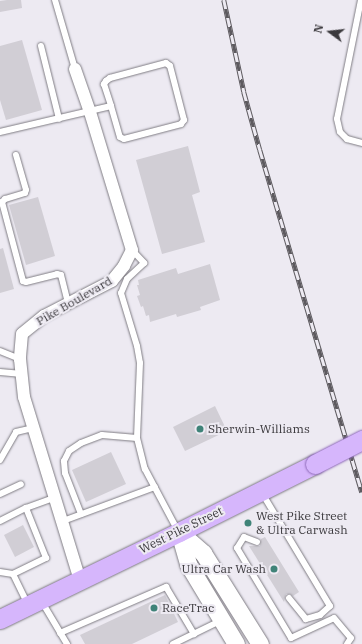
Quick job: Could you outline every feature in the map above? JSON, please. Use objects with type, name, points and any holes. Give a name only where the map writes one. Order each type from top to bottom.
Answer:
[{"type":"main road","name":"West Pike Street","points":[[0,619],[179,532],[362,440]]},
{"type":"main road","points":[[179,532],[188,564],[236,644]]},
{"type":"main road","points":[[179,532],[203,553],[260,644]]},
{"type":"street","points":[[75,69],[90,112],[132,250]]},
{"type":"street","name":"Pike Boulevard","points":[[80,580],[24,398],[20,359],[22,334],[44,316],[112,281],[124,266],[132,250]]},
{"type":"lane","points":[[55,0],[75,69]]},
{"type":"lane","points":[[361,0],[337,119],[340,132],[347,139],[362,143]]},
{"type":"lane","points":[[41,46],[59,119]]},
{"type":"lane","points":[[166,63],[170,66],[184,120],[181,124],[124,138],[120,137],[111,106],[104,84],[106,81],[110,78],[166,63]]},
{"type":"lane","points":[[0,132],[111,106]]},
{"type":"lane","points":[[16,155],[26,190],[24,193],[5,199],[2,202],[23,281],[26,282],[57,274],[62,275],[68,303]]},
{"type":"lane","points":[[132,250],[144,263],[127,279],[121,293],[137,346],[140,363],[136,438],[145,469],[179,532]]},
{"type":"lane","points":[[0,351],[20,359]]},
{"type":"lane","points":[[0,372],[22,374]]},
{"type":"lane","points":[[0,460],[16,432],[33,428]]},
{"type":"lane","points":[[81,514],[65,472],[64,461],[69,451],[82,443],[102,435],[136,438]]},
{"type":"lane","points":[[0,494],[20,484]]},
{"type":"lane","points":[[62,521],[155,487]]},
{"type":"lane","points":[[260,490],[330,606],[320,615],[306,619],[289,598]]},
{"type":"lane","points":[[0,521],[26,508],[54,498]]},
{"type":"lane","points":[[0,572],[13,574],[46,558],[26,508]]},
{"type":"lane","points":[[257,542],[244,537],[237,548],[291,641],[334,618],[351,638],[347,644]]},
{"type":"lane","points":[[13,574],[67,644]]},
{"type":"lane","points":[[60,633],[166,587],[194,634]]},
{"type":"lane","points":[[173,644],[185,641],[194,634],[222,620]]},
{"type":"building","points":[[21,0],[22,8],[0,12],[0,1]]},
{"type":"building","points":[[22,40],[42,110],[6,120],[0,100],[0,46]]},
{"type":"building","points":[[188,146],[200,192],[192,195],[205,242],[162,254],[136,160]]},
{"type":"building","points":[[38,197],[55,256],[26,265],[9,205]]},
{"type":"building","points":[[3,248],[14,289],[0,293],[0,249]]},
{"type":"building","points":[[210,264],[220,300],[200,307],[201,310],[177,317],[176,314],[150,322],[149,315],[146,316],[143,306],[141,307],[137,296],[140,295],[137,285],[139,285],[138,280],[176,268],[178,274]]},
{"type":"building","name":"Sherwin-Williams","points":[[215,406],[227,431],[185,451],[173,427]]},
{"type":"building","points":[[111,452],[126,484],[86,502],[72,470]]},
{"type":"building","points":[[23,525],[34,547],[15,557],[4,535]]},
{"type":"building","name":"Ultra Car Wash","points":[[265,537],[299,592],[293,596],[286,594],[284,602],[249,546],[260,546],[261,539]]},
{"type":"building","name":"RaceTrac","points":[[165,595],[178,622],[132,644],[85,644],[80,635]]},
{"type":"railway","points":[[224,0],[244,92],[260,150],[362,492]]},
{"type":"place","name":"Sherwin-Williams","points":[[200,429]]},
{"type":"place","name":"West Pike Street & Ultra Carwash","points":[[248,523]]},
{"type":"place","name":"Ultra Car Wash","points":[[274,569]]},
{"type":"place","name":"RaceTrac","points":[[154,608]]}]
